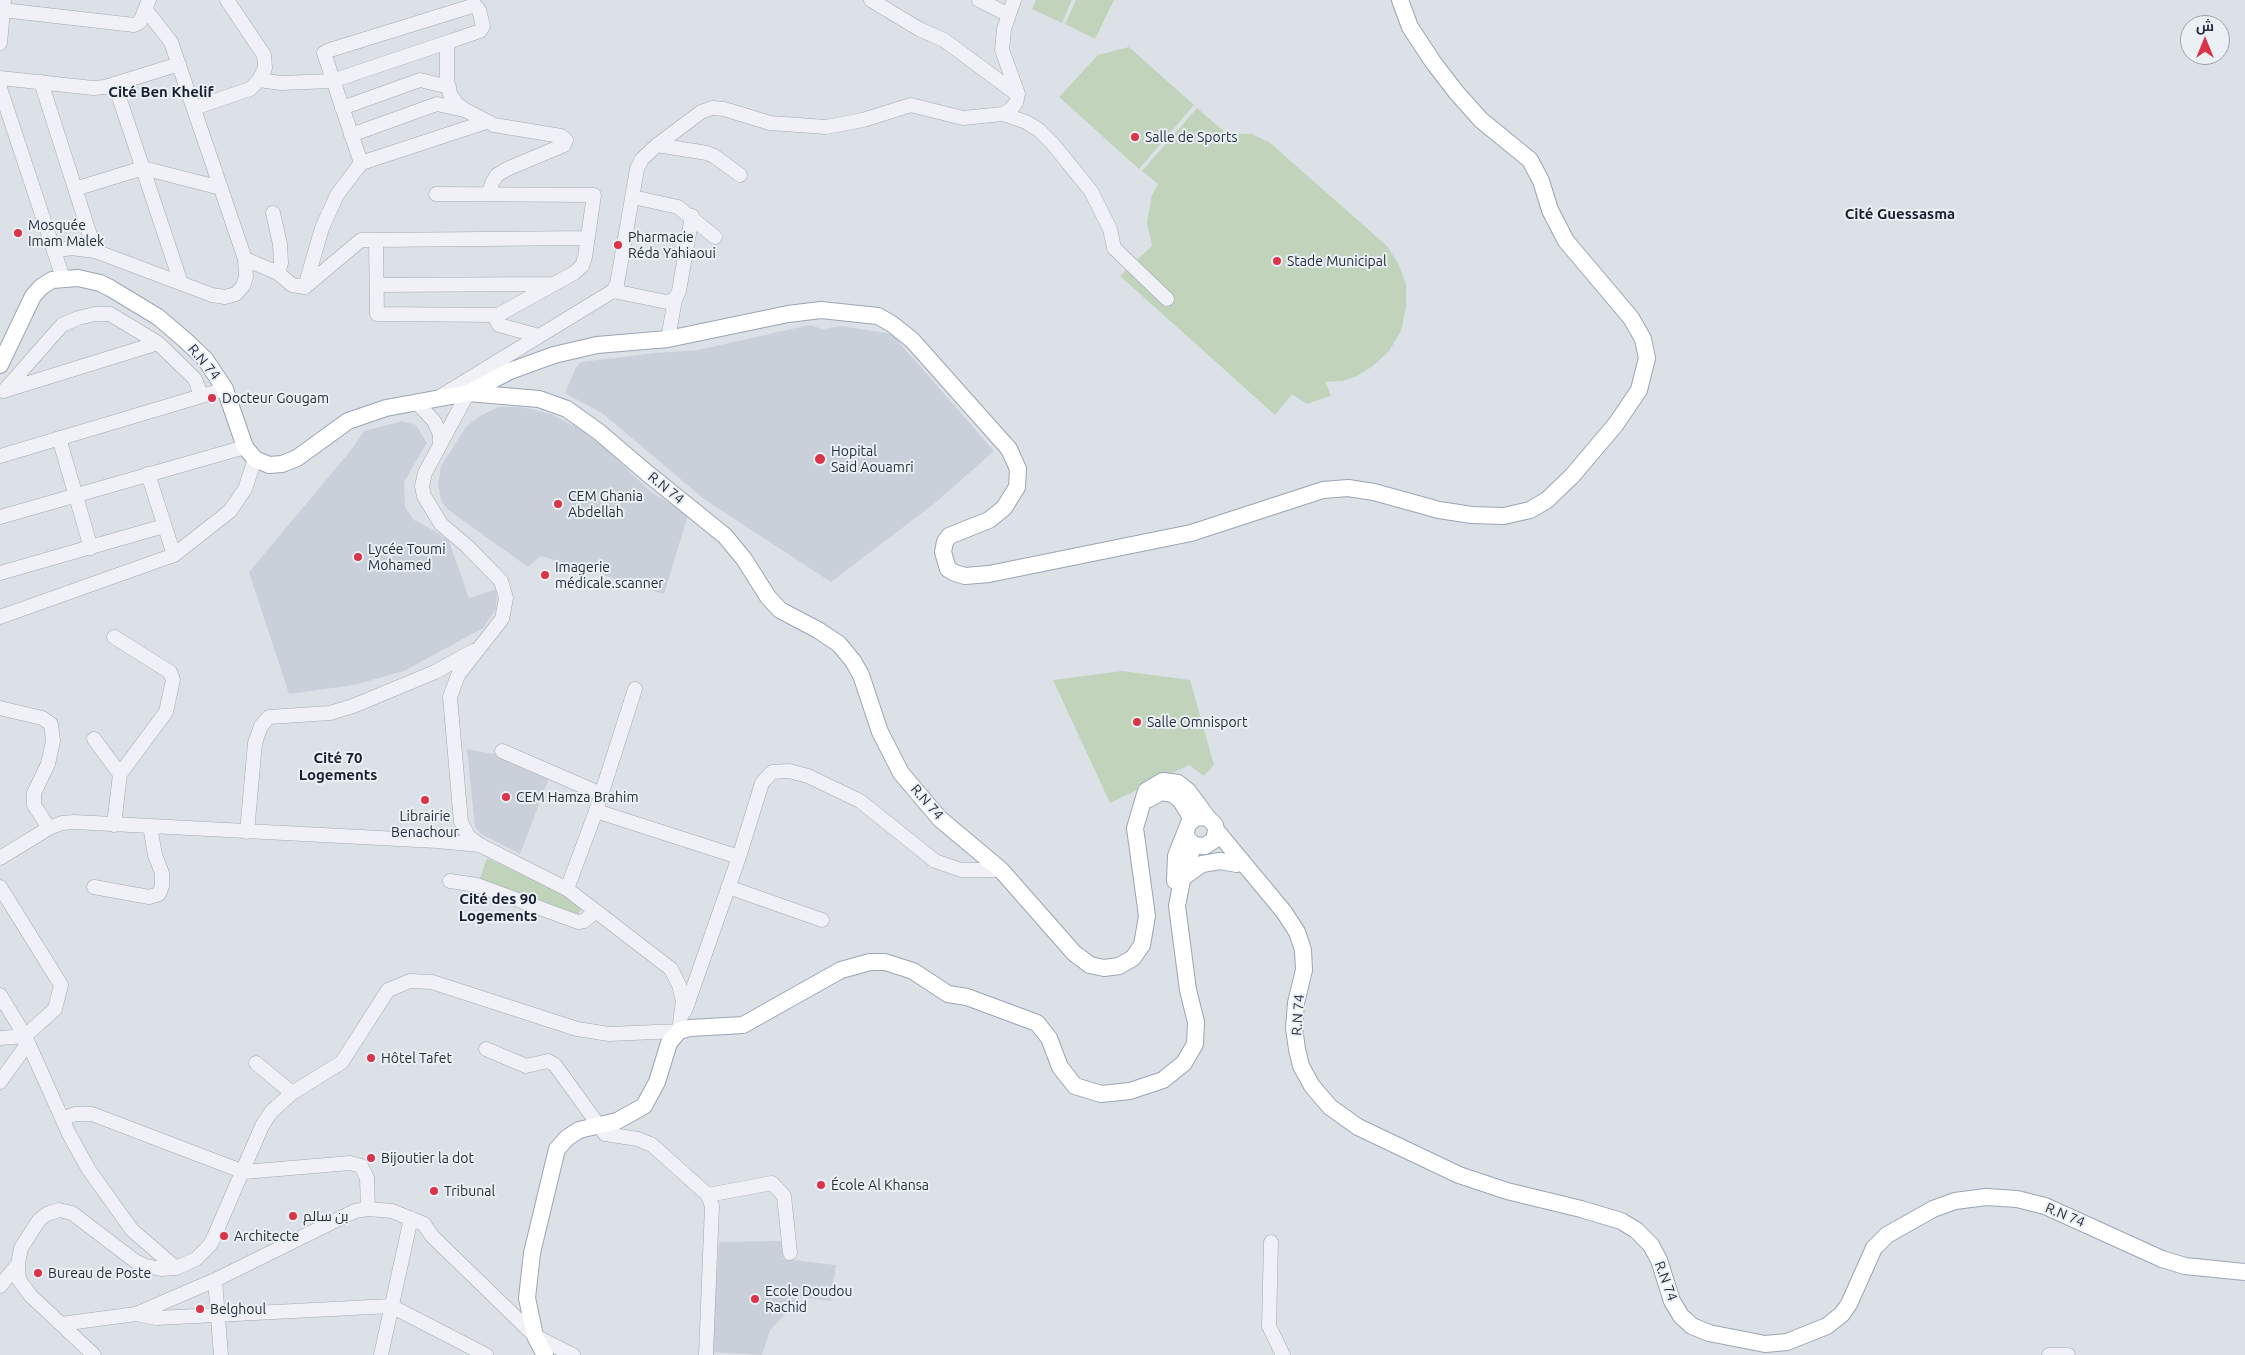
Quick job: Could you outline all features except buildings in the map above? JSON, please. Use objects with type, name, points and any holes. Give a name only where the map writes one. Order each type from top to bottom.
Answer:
[{"type":"main road","points":[[468,393],[510,371],[554,355],[597,345],[668,339],[788,314],[821,310],[878,316],[892,324],[912,340],[1009,449],[1018,469],[1017,487],[1004,508],[989,520],[954,534],[945,542],[943,552],[948,569],[954,574],[965,576],[989,574],[1191,533],[1261,512],[1324,490],[1348,488],[1374,492],[1439,510],[1472,515],[1504,516],[1530,510],[1547,500],[1572,476],[1616,424],[1638,390],[1647,358],[1643,339],[1631,318],[1566,241],[1550,210],[1542,181],[1530,160],[1481,120],[1456,92],[1432,62],[1410,27],[1400,0]]},
{"type":"main road","points":[[2,355],[33,296],[52,280],[63,278]]},
{"type":"main road","name":"R.N 74","points":[[63,278],[86,279],[100,283],[158,317],[205,359],[225,389],[250,453],[269,465],[282,464],[297,458],[348,421],[386,408],[416,402],[468,393],[539,399],[567,409],[599,432],[725,536],[744,558],[768,597],[780,610],[818,630],[838,644],[854,661],[861,675],[880,732],[901,772],[940,819],[1001,870],[1074,953],[1090,965],[1104,968],[1119,966],[1133,958],[1142,945],[1147,916],[1135,838],[1140,807],[1149,788],[1163,781],[1170,781],[1188,791],[1200,832],[1243,868],[1284,912],[1297,932],[1303,950],[1304,970],[1296,1003],[1294,1028],[1297,1049],[1301,1066],[1312,1086],[1330,1108],[1358,1127],[1459,1175],[1507,1191],[1621,1221],[1636,1230],[1651,1245],[1659,1260],[1672,1301],[1681,1316],[1692,1326],[1709,1333],[1764,1344],[1787,1342],[1827,1326],[1842,1314],[1849,1304],[1874,1248],[1886,1235],[1933,1209],[1955,1201],[1986,1198],[2017,1199],[2045,1206],[2162,1259],[2185,1266],[2245,1272]]},
{"type":"main road","points":[[545,1355],[535,1336],[527,1298],[532,1253],[554,1159],[567,1138],[579,1130],[617,1121],[644,1106],[657,1082],[669,1043],[679,1031],[690,1028],[743,1025],[841,970],[870,962],[885,962],[913,971],[948,994],[967,997],[1037,1023],[1049,1038],[1060,1067],[1075,1086],[1101,1094],[1130,1091],[1162,1080],[1184,1063],[1195,1044],[1196,1022],[1183,952],[1180,886],[1200,832]]},
{"type":"main road","points":[[1180,886],[1202,864],[1220,861],[1243,868]]},
{"type":"street","points":[[194,108],[244,93],[259,80],[265,68],[264,55],[227,0]]},
{"type":"street","points":[[871,0],[919,29],[944,40],[1018,94]]},
{"type":"street","points":[[979,0],[1008,14]]},
{"type":"street","points":[[1003,114],[1016,103],[1018,94],[1002,50],[1008,14],[1014,0]]},
{"type":"street","points":[[0,43],[4,5],[134,25],[140,22],[147,5]]},
{"type":"street","points":[[54,252],[71,248],[96,251],[212,295],[225,297],[236,294],[243,286],[246,277],[245,259],[179,64],[171,42],[147,5]]},
{"type":"street","points":[[259,80],[281,84],[332,81],[480,31],[483,26],[479,10],[475,5],[330,50],[324,54],[324,58],[332,81],[342,108],[360,163]]},
{"type":"street","points":[[451,40],[447,46],[449,87],[456,103],[486,122],[506,129],[560,136],[566,140],[564,146],[507,169],[497,175],[489,193]]},
{"type":"street","points":[[0,78],[93,88],[115,85],[179,64]]},
{"type":"street","points":[[342,108],[420,80],[449,87]]},
{"type":"street","points":[[41,82],[96,251]]},
{"type":"street","points":[[115,85],[182,284]]},
{"type":"street","points":[[0,88],[63,278]]},
{"type":"street","points":[[351,135],[437,104],[465,110]]},
{"type":"street","points":[[436,399],[613,291],[617,284],[637,169],[642,159],[657,145],[701,112],[712,108],[724,109],[770,123],[826,127],[863,120],[911,105],[963,118],[1003,114],[1026,122],[1039,130],[1052,143],[1091,190],[1110,229],[1114,248],[1167,300]]},
{"type":"street","points":[[305,287],[322,228],[336,195],[360,163],[486,122]]},
{"type":"street","points":[[657,145],[714,156],[740,175]]},
{"type":"street","points":[[76,188],[143,168],[221,188]]},
{"type":"street","points":[[376,240],[377,314],[498,315],[555,284],[582,266],[594,194],[436,194]]},
{"type":"street","points":[[633,197],[678,207],[692,216],[715,237]]},
{"type":"street","points":[[273,213],[280,244],[281,264],[278,273]]},
{"type":"street","points":[[668,339],[675,299],[679,291],[692,216]]},
{"type":"street","points":[[245,259],[278,273],[292,285],[305,287],[361,240],[588,238]]},
{"type":"street","points":[[377,285],[555,284]]},
{"type":"street","points":[[613,291],[667,302],[675,299]]},
{"type":"street","points":[[2,392],[62,326],[78,318],[95,314],[110,314],[158,343],[195,379],[202,395]]},
{"type":"street","points":[[498,315],[496,320],[499,326],[539,336]]},
{"type":"street","points":[[2,392],[158,343]]},
{"type":"street","points":[[0,456],[225,389]]},
{"type":"street","points":[[468,393],[425,473],[422,486],[424,496],[441,524],[468,547],[500,581],[506,598],[502,620],[458,675],[450,696],[461,822],[468,836],[480,845],[567,889],[672,970],[679,985],[683,1001],[679,1031]]},
{"type":"street","points":[[416,402],[434,421],[440,434],[440,445]]},
{"type":"street","points":[[59,438],[91,548]]},
{"type":"street","points":[[0,517],[148,474],[250,453],[245,489],[230,511],[174,555],[0,617]]},
{"type":"street","points":[[148,474],[174,555]]},
{"type":"street","points":[[0,573],[164,526]]},
{"type":"street","points":[[114,637],[170,672],[174,680],[166,712],[120,774],[114,825]]},
{"type":"street","points":[[247,832],[254,743],[261,726],[269,717],[330,713],[353,706],[435,672],[480,646]]},
{"type":"street","points":[[567,889],[596,811],[635,689]]},
{"type":"street","points":[[0,708],[42,718],[52,724],[53,742],[48,764],[34,793],[34,804],[49,828]]},
{"type":"street","points":[[94,739],[120,774]]},
{"type":"street","points":[[502,751],[601,794]]},
{"type":"street","points":[[679,1031],[739,857],[762,783],[772,772],[789,771],[808,776],[860,801],[935,860],[961,870],[1001,870]]},
{"type":"street","points":[[596,811],[739,857]]},
{"type":"street","points":[[0,858],[49,828],[62,823],[74,822],[437,841],[480,845]]},
{"type":"street","points":[[94,887],[149,897],[159,894],[162,886],[162,873],[155,855],[150,826]]},
{"type":"street","points":[[450,881],[477,885],[578,922],[584,921],[596,911]]},
{"type":"street","points":[[0,887],[61,984],[55,1009],[27,1039],[0,1082]]},
{"type":"street","points":[[728,887],[822,920]]},
{"type":"street","points":[[94,1355],[22,1287],[18,1273],[21,1248],[38,1220],[47,1214],[59,1210],[72,1213],[135,1261],[161,1269],[176,1268],[196,1259],[210,1245],[266,1119],[292,1093],[342,1062],[388,990],[410,981],[432,982],[577,1030],[609,1034],[679,1031]]},
{"type":"street","points":[[0,996],[27,1039],[62,1119],[89,1170],[132,1230],[176,1268]]},
{"type":"street","points":[[0,1038],[27,1039]]},
{"type":"street","points":[[486,1048],[526,1066],[548,1060],[555,1064],[605,1134],[638,1139],[652,1145],[708,1195],[712,1206],[706,1355]]},
{"type":"street","points":[[256,1062],[292,1093]]},
{"type":"street","points":[[62,1119],[74,1114],[92,1114],[244,1172],[350,1163],[361,1166],[367,1178],[368,1209]]},
{"type":"street","points":[[708,1195],[772,1183],[784,1196],[790,1253]]},
{"type":"street","points":[[61,1324],[136,1314],[215,1280],[356,1211],[368,1209],[392,1211],[424,1224],[432,1236],[535,1336],[573,1355]]},
{"type":"street","points":[[381,1355],[411,1218]]},
{"type":"street","points":[[1271,1242],[1269,1326],[1283,1355]]},
{"type":"street","points":[[0,1286],[18,1264]]},
{"type":"street","points":[[215,1280],[221,1355]]},
{"type":"street","points":[[136,1314],[157,1318],[391,1306],[486,1355]]},
{"type":"street","points":[[2049,1355],[2068,1355]]},
{"type":"shaded area","name":"Hopital Said Aouamri","points":[[809,325],[823,329],[842,326],[892,334],[994,451],[935,503],[831,582],[704,499],[602,413],[565,393],[576,367],[581,362],[698,350]]},
{"type":"shaded area","name":"CEM Ghania Abdellah","points":[[498,407],[522,407],[551,414],[580,429],[608,451],[650,491],[688,515],[664,594],[541,556],[528,567],[447,509],[441,500],[438,485],[441,466],[466,427],[480,416]]},
{"type":"shaded area","name":"Lycée Toumi Mohamed","points":[[402,421],[416,425],[427,443],[404,482],[405,507],[414,520],[449,541],[469,598],[497,589],[496,609],[483,628],[404,671],[354,685],[289,694],[249,572],[352,449],[364,431]]},
{"type":"shaded area","name":"CEM Hamza Brahim","points":[[467,749],[498,755],[549,778],[520,854],[481,834],[475,827]]},
{"type":"shaded area","name":"Ecole Doudou Rachid","points":[[781,1241],[783,1259],[836,1265],[831,1301],[795,1296],[793,1306],[770,1330],[762,1355],[711,1352],[719,1242]]},
{"type":"green space","points":[[1036,0],[1072,0],[1062,23],[1032,9]]},
{"type":"green space","points":[[1076,0],[1114,0],[1095,39],[1065,24]]},
{"type":"green space","name":"Salle de Sports","points":[[1129,47],[1194,105],[1139,169],[1059,97],[1098,55]]},
{"type":"green space","name":"Stade Municipal","points":[[1197,108],[1226,133],[1251,134],[1269,142],[1386,245],[1398,263],[1406,284],[1406,307],[1401,331],[1389,351],[1373,366],[1357,376],[1343,381],[1325,382],[1331,396],[1307,404],[1292,394],[1275,415],[1120,276],[1152,246],[1147,223],[1152,195],[1158,184],[1142,171]]},
{"type":"green space","name":"Salle Omnisport","points":[[1122,671],[1190,680],[1214,765],[1204,776],[1189,765],[1110,803],[1053,680]]},
{"type":"green space","points":[[487,858],[565,894],[582,907],[576,918],[479,881]]},
{"type":"place","name":"Salle de Sports","points":[[1135,137]]},
{"type":"place","name":"Mosquée Imam Malek","points":[[18,233]]},
{"type":"place","name":"Pharmacie Réda Yahiaoui","points":[[618,245]]},
{"type":"place","name":"Stade Municipal","points":[[1277,261]]},
{"type":"place","name":"Docteur Gougam","points":[[212,398]]},
{"type":"place","name":"Hopital Said Aouamri","points":[[820,459]]},
{"type":"place","name":"CEM Ghania Abdellah","points":[[558,504]]},
{"type":"place","name":"Lycée Toumi Mohamed","points":[[358,557]]},
{"type":"place","name":"Imagerie médicale.scanner","points":[[545,575]]},
{"type":"place","name":"Salle Omnisport","points":[[1137,722]]},
{"type":"place","name":"CEM Hamza Brahim","points":[[506,797]]},
{"type":"place","name":"Librairie Benachour","points":[[425,800]]},
{"type":"place","name":"Hôtel Tafet","points":[[371,1058]]},
{"type":"place","name":"Bijoutier la dot","points":[[371,1158]]},
{"type":"place","name":"École Al Khansa","points":[[821,1185]]},
{"type":"place","name":"Tribunal","points":[[434,1191]]},
{"type":"place","name":"بن سالم","points":[[293,1216]]},
{"type":"place","name":"Architecte","points":[[224,1236]]},
{"type":"place","name":"Bureau de Poste","points":[[38,1273]]},
{"type":"place","name":"Ecole Doudou Rachid","points":[[755,1299]]},
{"type":"place","name":"Belghoul","points":[[200,1309]]},
{"type":"district","name":"Cité Ben Khelif","points":[[161,92]]},
{"type":"district","name":"Cité Guessasma","points":[[1900,214]]},
{"type":"district","name":"Cité 70 Logements","points":[[338,766]]},
{"type":"district","name":"Cité des 90 Logements","points":[[498,908]]}]
